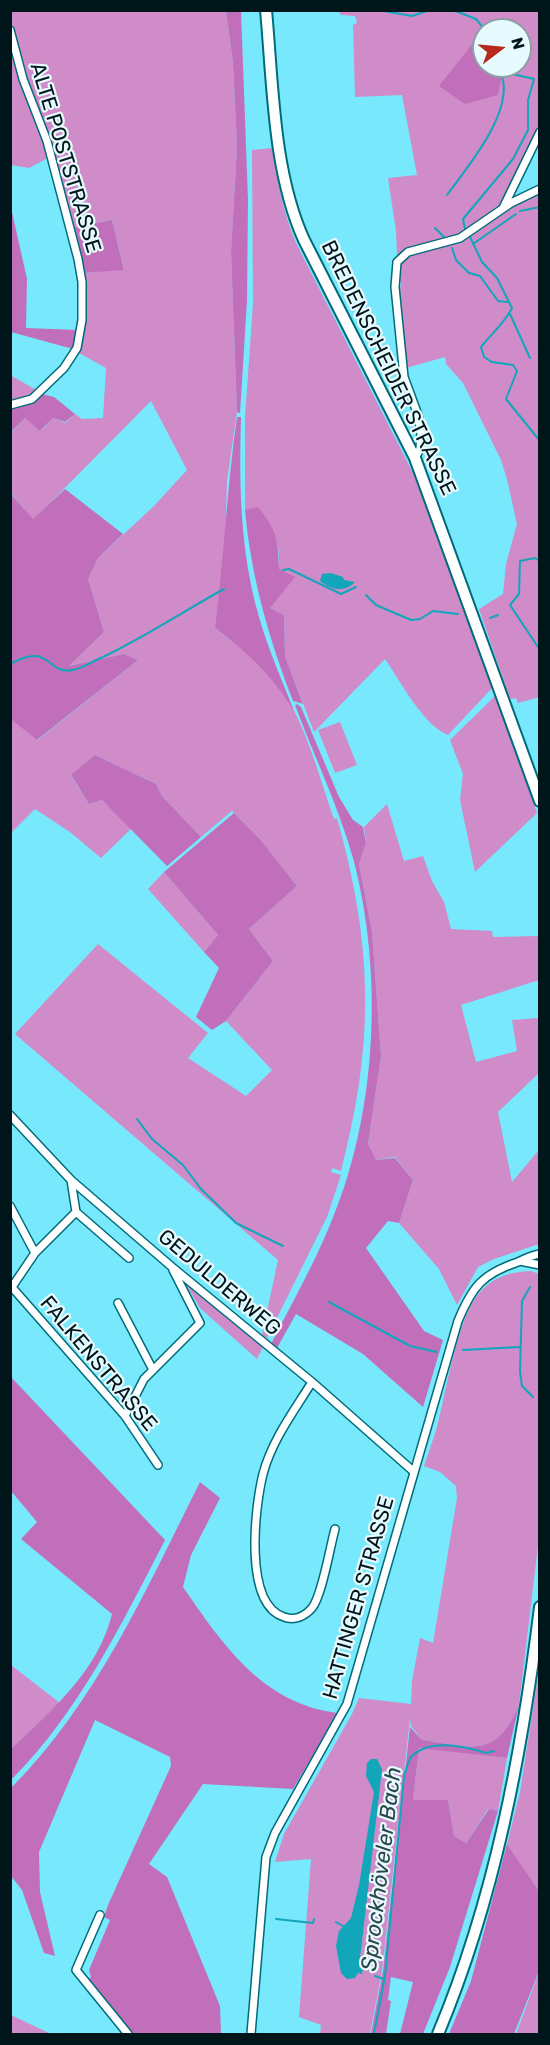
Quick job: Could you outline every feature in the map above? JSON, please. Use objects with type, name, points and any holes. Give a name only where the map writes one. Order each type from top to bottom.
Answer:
[{"type":"main road","name":"BREDENSCHEIDER STRASSE","points":[[266,10],[282,170],[290,205],[304,240],[415,458],[540,801]]},
{"type":"main road","points":[[438,2034],[466,1958],[504,1822],[522,1738],[540,1607]]},
{"type":"street","name":"ALTE POSTSTRASSE","points":[[10,30],[23,79],[47,141],[78,259],[82,282],[82,320],[77,348],[64,368],[32,399],[10,405]]},
{"type":"street","points":[[503,208],[540,132]]},
{"type":"street","points":[[415,458],[420,449],[421,433],[418,415],[404,377],[395,287],[396,267],[408,252],[455,240],[526,194],[540,189]]},
{"type":"street","name":"GEDULDERWEG","points":[[10,1115],[71,1180],[312,1382],[413,1471]]},
{"type":"street","points":[[71,1180],[76,1212],[129,1258]]},
{"type":"street","points":[[10,1206],[35,1253]]},
{"type":"street","points":[[11,1286],[35,1253],[76,1212]]},
{"type":"street","name":"HATTINGER STRASSE","points":[[251,2034],[266,1857],[275,1833],[347,1704],[413,1471],[466,1301],[486,1275],[500,1267],[540,1254]]},
{"type":"street","points":[[520,1261],[540,1265]]},
{"type":"street","points":[[125,1416],[144,1379],[200,1323],[172,1267]]},
{"type":"street","name":"FALKENSTRASSE","points":[[11,1286],[125,1416],[159,1465]]},
{"type":"street","points":[[118,1303],[153,1370]]},
{"type":"street","points":[[312,1382],[278,1437],[263,1473],[257,1514],[255,1537],[261,1592],[278,1615],[288,1619],[300,1618],[314,1606],[335,1529]]},
{"type":"street","points":[[100,1915],[76,1970],[128,2034]]},
{"type":"shaded area","points":[[338,10],[539,11],[539,127],[525,163],[497,209],[539,188],[540,697],[518,703],[516,698],[510,699],[479,609],[503,594],[506,564],[517,524],[507,479],[501,460],[463,383],[446,364],[445,357],[406,368],[399,300],[401,283],[398,279],[396,231],[388,178],[417,175],[402,95],[355,97],[353,25],[357,23],[355,16],[341,15]]},
{"type":"shaded area","points":[[11,11],[226,11],[233,63],[237,147],[231,252],[237,412],[227,481],[225,552],[215,628],[253,658],[274,679],[302,727],[334,819],[337,818],[349,865],[358,909],[365,994],[360,1079],[352,1124],[341,1171],[332,1168],[331,1172],[341,1175],[327,1217],[267,1338],[262,1335],[278,1260],[15,1034],[98,944],[208,1033],[188,1058],[246,1096],[272,1070],[226,1021],[273,961],[249,929],[297,886],[260,839],[232,811],[201,837],[162,796],[156,784],[95,755],[71,776],[89,804],[102,800],[132,828],[101,858],[70,832],[35,809],[11,833],[11,718],[38,740],[138,660],[124,654],[69,666],[104,632],[88,579],[98,558],[154,506],[187,470],[151,401],[33,520],[11,493],[11,433],[25,418],[41,431],[53,418],[65,423],[75,414],[82,419],[103,418],[106,368],[79,353],[86,320],[83,273],[124,269],[112,220],[72,228],[11,21]]},
{"type":"shaded area","points":[[226,11],[241,11],[248,200],[247,301],[240,413],[237,412],[231,252],[237,147],[233,63]]},
{"type":"shaded area","points":[[10,43],[47,152],[46,159],[29,168],[11,165]]},
{"type":"shaded area","points":[[472,45],[472,78],[502,78],[498,95],[465,104],[439,86]]},
{"type":"shaded area","points":[[272,148],[281,196],[296,243],[415,477],[494,686],[448,735],[439,730],[421,713],[385,659],[314,732],[285,656],[284,615],[270,608],[279,567],[278,545],[268,522],[258,508],[245,510],[245,417],[253,304],[252,150]]},
{"type":"shaded area","points":[[10,203],[27,279],[26,328],[78,330],[73,349],[11,332]]},
{"type":"shaded area","points":[[112,220],[124,270],[82,273],[72,228]]},
{"type":"shaded area","points":[[10,375],[38,391],[29,398],[11,404]]},
{"type":"shaded area","points":[[42,394],[54,397],[75,414],[65,422],[53,418],[40,431],[25,418],[11,432],[11,408],[32,402]]},
{"type":"shaded area","points":[[237,417],[241,417],[242,518],[248,567],[259,617],[294,711],[259,665],[215,628]]},
{"type":"shaded area","points":[[65,489],[123,534],[98,558],[88,579],[104,632],[69,666],[124,654],[138,660],[37,740],[11,719],[11,494],[33,519]]},
{"type":"shaded area","points":[[258,507],[275,536],[279,569],[295,577],[270,608],[284,615],[285,656],[303,704],[293,701],[276,654],[256,584],[245,510]]},
{"type":"shaded area","points":[[497,694],[537,813],[475,872],[460,800],[463,774],[450,740]]},
{"type":"shaded area","points":[[295,705],[301,707],[339,797],[353,820],[363,827],[366,843],[359,864],[372,932],[381,1056],[368,1144],[376,1160],[395,1158],[413,1180],[399,1223],[388,1221],[366,1248],[424,1331],[443,1340],[423,1407],[363,1354],[296,1314],[277,1348],[271,1344],[330,1225],[346,1182],[358,1138],[371,1044],[372,996],[363,903],[347,838]]},
{"type":"shaded area","points":[[340,722],[357,765],[335,773],[318,730]]},
{"type":"shaded area","points":[[95,755],[156,784],[162,796],[201,837],[167,866],[102,800],[89,804],[71,775]]},
{"type":"shaded area","points":[[387,804],[404,861],[423,856],[432,881],[444,902],[451,929],[492,931],[493,937],[539,936],[539,980],[461,1005],[476,1062],[517,1051],[512,1020],[539,1018],[539,1073],[498,1112],[512,1182],[539,1150],[539,1244],[494,1259],[478,1267],[457,1305],[439,1269],[399,1223],[413,1180],[395,1157],[375,1160],[368,1144],[381,1056],[372,933],[359,864],[366,843],[364,827]]},
{"type":"shaded area","points":[[234,813],[260,839],[297,886],[249,929],[273,961],[226,1021],[212,1030],[196,1017],[219,968],[204,952],[218,935],[164,872]]},
{"type":"shaded area","points":[[164,872],[218,935],[204,952],[148,889]]},
{"type":"shaded area","points":[[531,1271],[539,1274],[539,1537],[519,1705],[501,1735],[480,1746],[468,1747],[422,1740],[411,1726],[410,1719],[382,1971],[370,2034],[320,2034],[321,2025],[299,2017],[311,1859],[275,1862],[284,1834],[359,1698],[411,1704],[412,1681],[420,1638],[433,1643],[457,1498],[456,1486],[440,1472],[424,1466],[436,1431],[453,1357],[465,1318],[481,1291],[504,1276]]},
{"type":"shaded area","points":[[181,1276],[264,1345],[257,1359],[200,1308]]},
{"type":"shaded area","points":[[11,1377],[165,1540],[115,1635],[78,1697],[58,1726],[11,1780],[11,1749],[57,1704],[85,1671],[105,1635],[112,1614],[21,1539],[37,1522],[11,1491]]},
{"type":"shaded area","points":[[200,1482],[220,1498],[191,1555],[183,1587],[214,1630],[247,1668],[288,1698],[311,1707],[338,1713],[293,1789],[203,1784],[149,1864],[167,1877],[220,2006],[221,2034],[133,2034],[88,1980],[91,1977],[89,1970],[110,1920],[104,1917],[108,1905],[171,1766],[170,1757],[95,1720],[39,1852],[40,1892],[55,1956],[44,1953],[22,1890],[11,1876],[11,1788],[41,1755],[94,1682],[118,1643]]},
{"type":"shaded area","points":[[11,1665],[60,1703],[11,1749]]},
{"type":"shaded area","points":[[539,1670],[539,1893],[507,1844],[520,1792]]},
{"type":"shaded area","points":[[519,1705],[507,1758],[419,1748],[413,1800],[448,1800],[454,1836],[466,1843],[489,1809],[498,1811],[450,1967],[423,2034],[400,2034],[413,1982],[391,1977],[388,2000],[391,2001],[386,2034],[371,2034],[383,1971],[410,1727],[422,1740],[468,1747],[480,1746],[501,1735]]},
{"type":"shaded area","points":[[419,1747],[507,1758],[498,1811],[488,1809],[466,1843],[454,1836],[448,1800],[413,1800]]},
{"type":"shaded area","points":[[507,1844],[540,1893],[539,1971],[514,2034],[449,2034],[471,1981]]},
{"type":"shaded area","points":[[539,1972],[539,2034],[516,2034]]},
{"type":"shaded area","points":[[11,2015],[51,2034],[11,2034]]},
{"type":"water","points":[[331,573],[343,577],[344,580],[355,582],[347,588],[338,589],[320,581],[322,574]]},
{"type":"water","points":[[371,1759],[377,1759],[382,1769],[359,1967],[363,1969],[362,1974],[358,1973],[355,1978],[347,1979],[341,1973],[336,1946],[339,1931],[351,1918],[359,1885],[374,1792],[366,1776],[367,1763]]},
{"type":"waterway","points":[[378,10],[412,16],[430,10]]},
{"type":"waterway","name":"Sprockhöveler Bach","points":[[453,10],[473,18]]},
{"type":"waterway","points":[[447,195],[478,153],[497,119],[504,86],[502,78]]},
{"type":"waterway","name":"Sprockhöveler Bach","points":[[465,229],[463,219],[513,159],[528,130],[528,100],[534,79],[530,78]]},
{"type":"waterway","points":[[520,211],[540,207]]},
{"type":"waterway","points":[[473,244],[516,214]]},
{"type":"waterway","points":[[435,228],[446,239]]},
{"type":"waterway","name":"Sprockhöveler Bach","points":[[470,237],[482,262],[497,278],[512,308],[502,324],[481,347],[484,357],[492,362],[513,365],[517,371],[506,399],[540,441]]},
{"type":"waterway","points":[[452,248],[456,260],[469,273],[480,276],[498,301],[507,302]]},
{"type":"waterway","points":[[510,314],[530,358]]},
{"type":"waterway","name":"Sprockhöveler Bach","points":[[540,561],[535,558],[520,561],[519,594],[510,605],[540,650]]},
{"type":"waterway","points":[[283,570],[289,569],[341,594],[356,587]]},
{"type":"waterway","points":[[10,664],[34,656],[47,660],[57,668],[77,669],[134,641],[224,589]]},
{"type":"waterway","points":[[366,595],[376,605],[411,620],[420,619],[433,611],[458,614]]},
{"type":"waterway","points":[[490,618],[498,615]]},
{"type":"waterway","points":[[137,1119],[152,1139],[183,1165],[201,1189],[236,1223],[283,1246]]},
{"type":"waterway","name":"Sprockhöveler Bach","points":[[530,1287],[522,1301],[520,1372],[522,1386],[533,1397]]},
{"type":"waterway","points":[[329,1302],[410,1346],[437,1352]]},
{"type":"waterway","points":[[463,1350],[520,1347]]},
{"type":"waterway","name":"Sprockhöveler Bach","points":[[374,2034],[385,1976],[404,1776],[409,1761],[418,1751],[427,1747],[447,1745],[486,1753],[494,1751]]},
{"type":"waterway","points":[[276,1919],[313,1923],[314,1919]]},
{"type":"waterway","points":[[336,1922],[343,1926]]},
{"type":"waterway","points":[[375,1976],[384,1979]]}]
